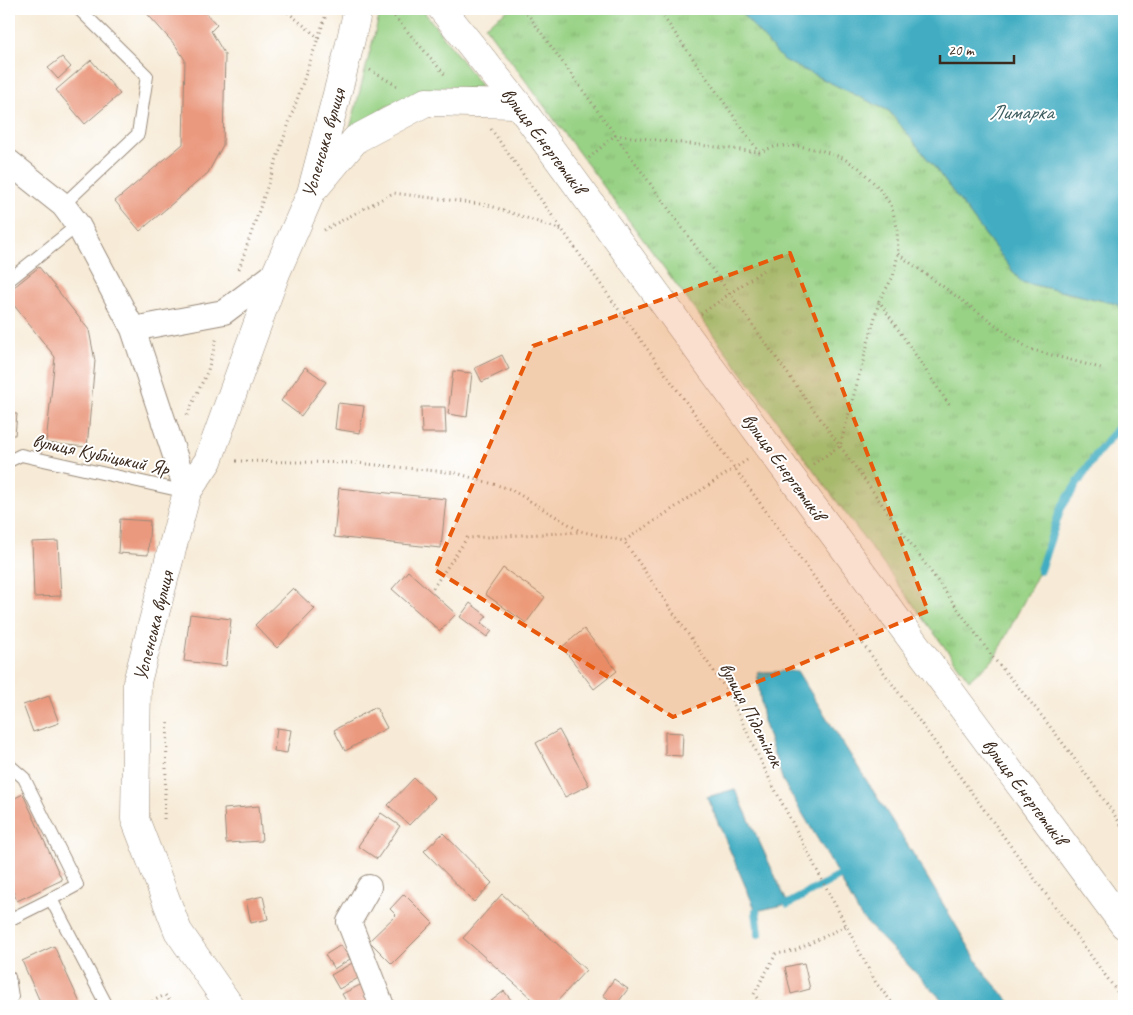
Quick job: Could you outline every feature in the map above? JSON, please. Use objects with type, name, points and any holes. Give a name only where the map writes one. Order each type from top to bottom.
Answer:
[{"type":"street","name":"Успенська вулиця","points":[[230,1006],[178,931],[135,819],[137,682],[187,492],[208,461],[281,262],[311,193],[358,9]]},
{"type":"street","name":"вулиця Енергетиків","points":[[442,9],[518,104],[768,446],[1124,925]]},
{"type":"street","points":[[311,193],[356,139],[426,102],[518,104]]},
{"type":"street","points":[[9,162],[63,205],[78,225],[134,330],[187,492]]},
{"type":"street","name":"Успенська вулиця","points":[[134,330],[224,312],[281,262]]},
{"type":"street","points":[[369,887],[349,922],[382,1006]]},
{"type":"lane","points":[[63,205],[138,134],[147,76],[80,9]]},
{"type":"lane","points":[[9,280],[78,225]]},
{"type":"lane","name":"вулиця Кубліцький Яр","points":[[9,461],[21,454],[187,492]]},
{"type":"lane","points":[[9,765],[24,778],[77,885],[9,920]]},
{"type":"lane","points":[[51,899],[107,1006]]},
{"type":"lane","points":[[9,977],[12,996],[9,1002]]},
{"type":"path","points":[[237,274],[328,9]]},
{"type":"path","points":[[388,9],[486,122],[621,313],[1124,1001]]},
{"type":"path","points":[[524,9],[994,660],[1027,696],[1077,761],[1124,829]]},
{"type":"path","points":[[658,9],[759,152]]},
{"type":"path","points":[[585,161],[615,135],[759,152],[777,146],[799,146],[843,158],[859,168],[891,205],[897,227],[898,254],[893,277],[879,301],[840,446],[810,466]]},
{"type":"path","points":[[281,262],[392,194],[488,205],[563,231]]},
{"type":"path","points":[[898,254],[1029,349],[1104,369]]},
{"type":"path","points":[[698,315],[766,268]]},
{"type":"path","points":[[879,301],[950,406]]},
{"type":"path","points":[[172,445],[208,370],[224,312]]},
{"type":"path","points":[[434,588],[466,538],[580,532],[624,541],[768,446]]},
{"type":"path","points":[[208,461],[356,463],[456,473],[510,489],[580,532]]},
{"type":"path","name":"вулиця Підстінок","points":[[624,541],[728,692],[770,780],[876,983],[895,1006]]},
{"type":"path","points":[[164,822],[168,720]]},
{"type":"path","points":[[763,1006],[754,994],[776,954],[794,951],[846,926]]},
{"type":"path","points":[[143,1006],[164,995],[174,1006]]},
{"type":"highlighted area","points":[[790,253],[928,611],[673,717],[435,570],[533,346]]},
{"type":"green space","points":[[381,9],[422,9],[482,87],[431,94],[387,106],[349,133]]},
{"type":"green space","points":[[510,9],[738,9],[784,60],[889,111],[935,168],[1021,282],[1117,304],[1124,313],[1124,421],[1096,455],[1061,508],[1040,570],[994,659],[969,680],[485,26]]},
{"type":"water","name":"Лимарка","points":[[738,9],[1124,9],[1124,313],[1117,304],[1021,282],[935,168],[889,111],[783,60]]},
{"type":"water","points":[[797,671],[912,852],[985,974],[1014,1006],[948,1006],[861,917],[783,781],[763,721],[757,672]]},
{"type":"water","points":[[735,789],[788,904],[756,911],[707,797]]},
{"type":"building","points":[[143,9],[202,9],[217,25],[211,31],[225,55],[223,145],[208,173],[140,231],[115,201],[183,144],[185,60],[176,46]]},
{"type":"building","points":[[62,57],[71,67],[58,79],[48,68]]},
{"type":"building","points":[[91,60],[120,94],[85,124],[56,90]]},
{"type":"building","points":[[39,267],[89,330],[95,361],[87,447],[46,443],[55,357],[9,299],[9,291]]},
{"type":"building","points":[[502,355],[509,369],[482,382],[475,368]]},
{"type":"building","points":[[305,367],[326,382],[301,416],[281,401]]},
{"type":"building","points":[[453,371],[472,373],[467,417],[448,414]]},
{"type":"building","points":[[338,403],[364,406],[360,433],[335,429]]},
{"type":"building","points":[[421,407],[445,407],[446,433],[422,433]]},
{"type":"building","points":[[9,413],[17,414],[15,435],[9,435]]},
{"type":"building","points":[[339,488],[446,499],[441,548],[334,537]]},
{"type":"building","points":[[120,519],[150,521],[148,555],[118,553]]},
{"type":"building","points":[[58,541],[61,596],[34,597],[32,542]]},
{"type":"building","points":[[503,568],[545,597],[526,623],[485,594]]},
{"type":"building","points":[[408,571],[456,614],[440,631],[392,589]]},
{"type":"building","points":[[293,588],[315,609],[277,648],[255,625]]},
{"type":"building","points":[[470,603],[487,616],[481,623],[492,631],[487,637],[460,617]]},
{"type":"building","points":[[190,614],[231,619],[226,666],[184,661]]},
{"type":"building","points":[[584,629],[617,671],[594,689],[562,647]]},
{"type":"building","points":[[49,696],[59,723],[33,732],[23,705]]},
{"type":"building","points":[[376,707],[387,728],[345,751],[334,730]]},
{"type":"building","points":[[277,728],[291,730],[287,753],[274,751]]},
{"type":"building","points":[[559,730],[589,785],[565,797],[536,743]]},
{"type":"building","points":[[665,732],[683,733],[682,756],[665,755]]},
{"type":"building","points":[[414,778],[435,798],[409,825],[388,805]]},
{"type":"building","points":[[23,794],[62,880],[17,901],[9,882],[9,801]]},
{"type":"building","points":[[259,806],[262,841],[226,843],[224,809]]},
{"type":"building","points":[[381,813],[400,826],[377,859],[358,846]]},
{"type":"building","points":[[443,833],[492,883],[474,902],[424,851]]},
{"type":"building","points":[[404,894],[433,923],[392,964],[369,941],[396,915],[390,909]]},
{"type":"building","points":[[502,894],[586,970],[553,1006],[540,1006],[463,938]]},
{"type":"building","points":[[263,896],[268,919],[251,923],[246,900]]},
{"type":"building","points":[[341,945],[350,959],[334,969],[325,955]]},
{"type":"building","points":[[54,946],[81,1005],[79,1006],[42,1006],[22,961]]},
{"type":"building","points":[[354,962],[362,976],[339,989],[331,975]]},
{"type":"building","points":[[804,963],[810,989],[791,994],[785,967]]},
{"type":"building","points":[[614,979],[628,989],[616,1005],[603,995]]},
{"type":"building","points":[[364,983],[376,1006],[349,1006],[342,994]]},
{"type":"building","points":[[504,991],[516,1006],[485,1006]]},
{"type":"waterway","points":[[1040,570],[1061,508],[1096,455],[1124,421]]},
{"type":"waterway","points":[[788,904],[839,876]]},
{"type":"waterway","points":[[756,911],[759,934]]}]
